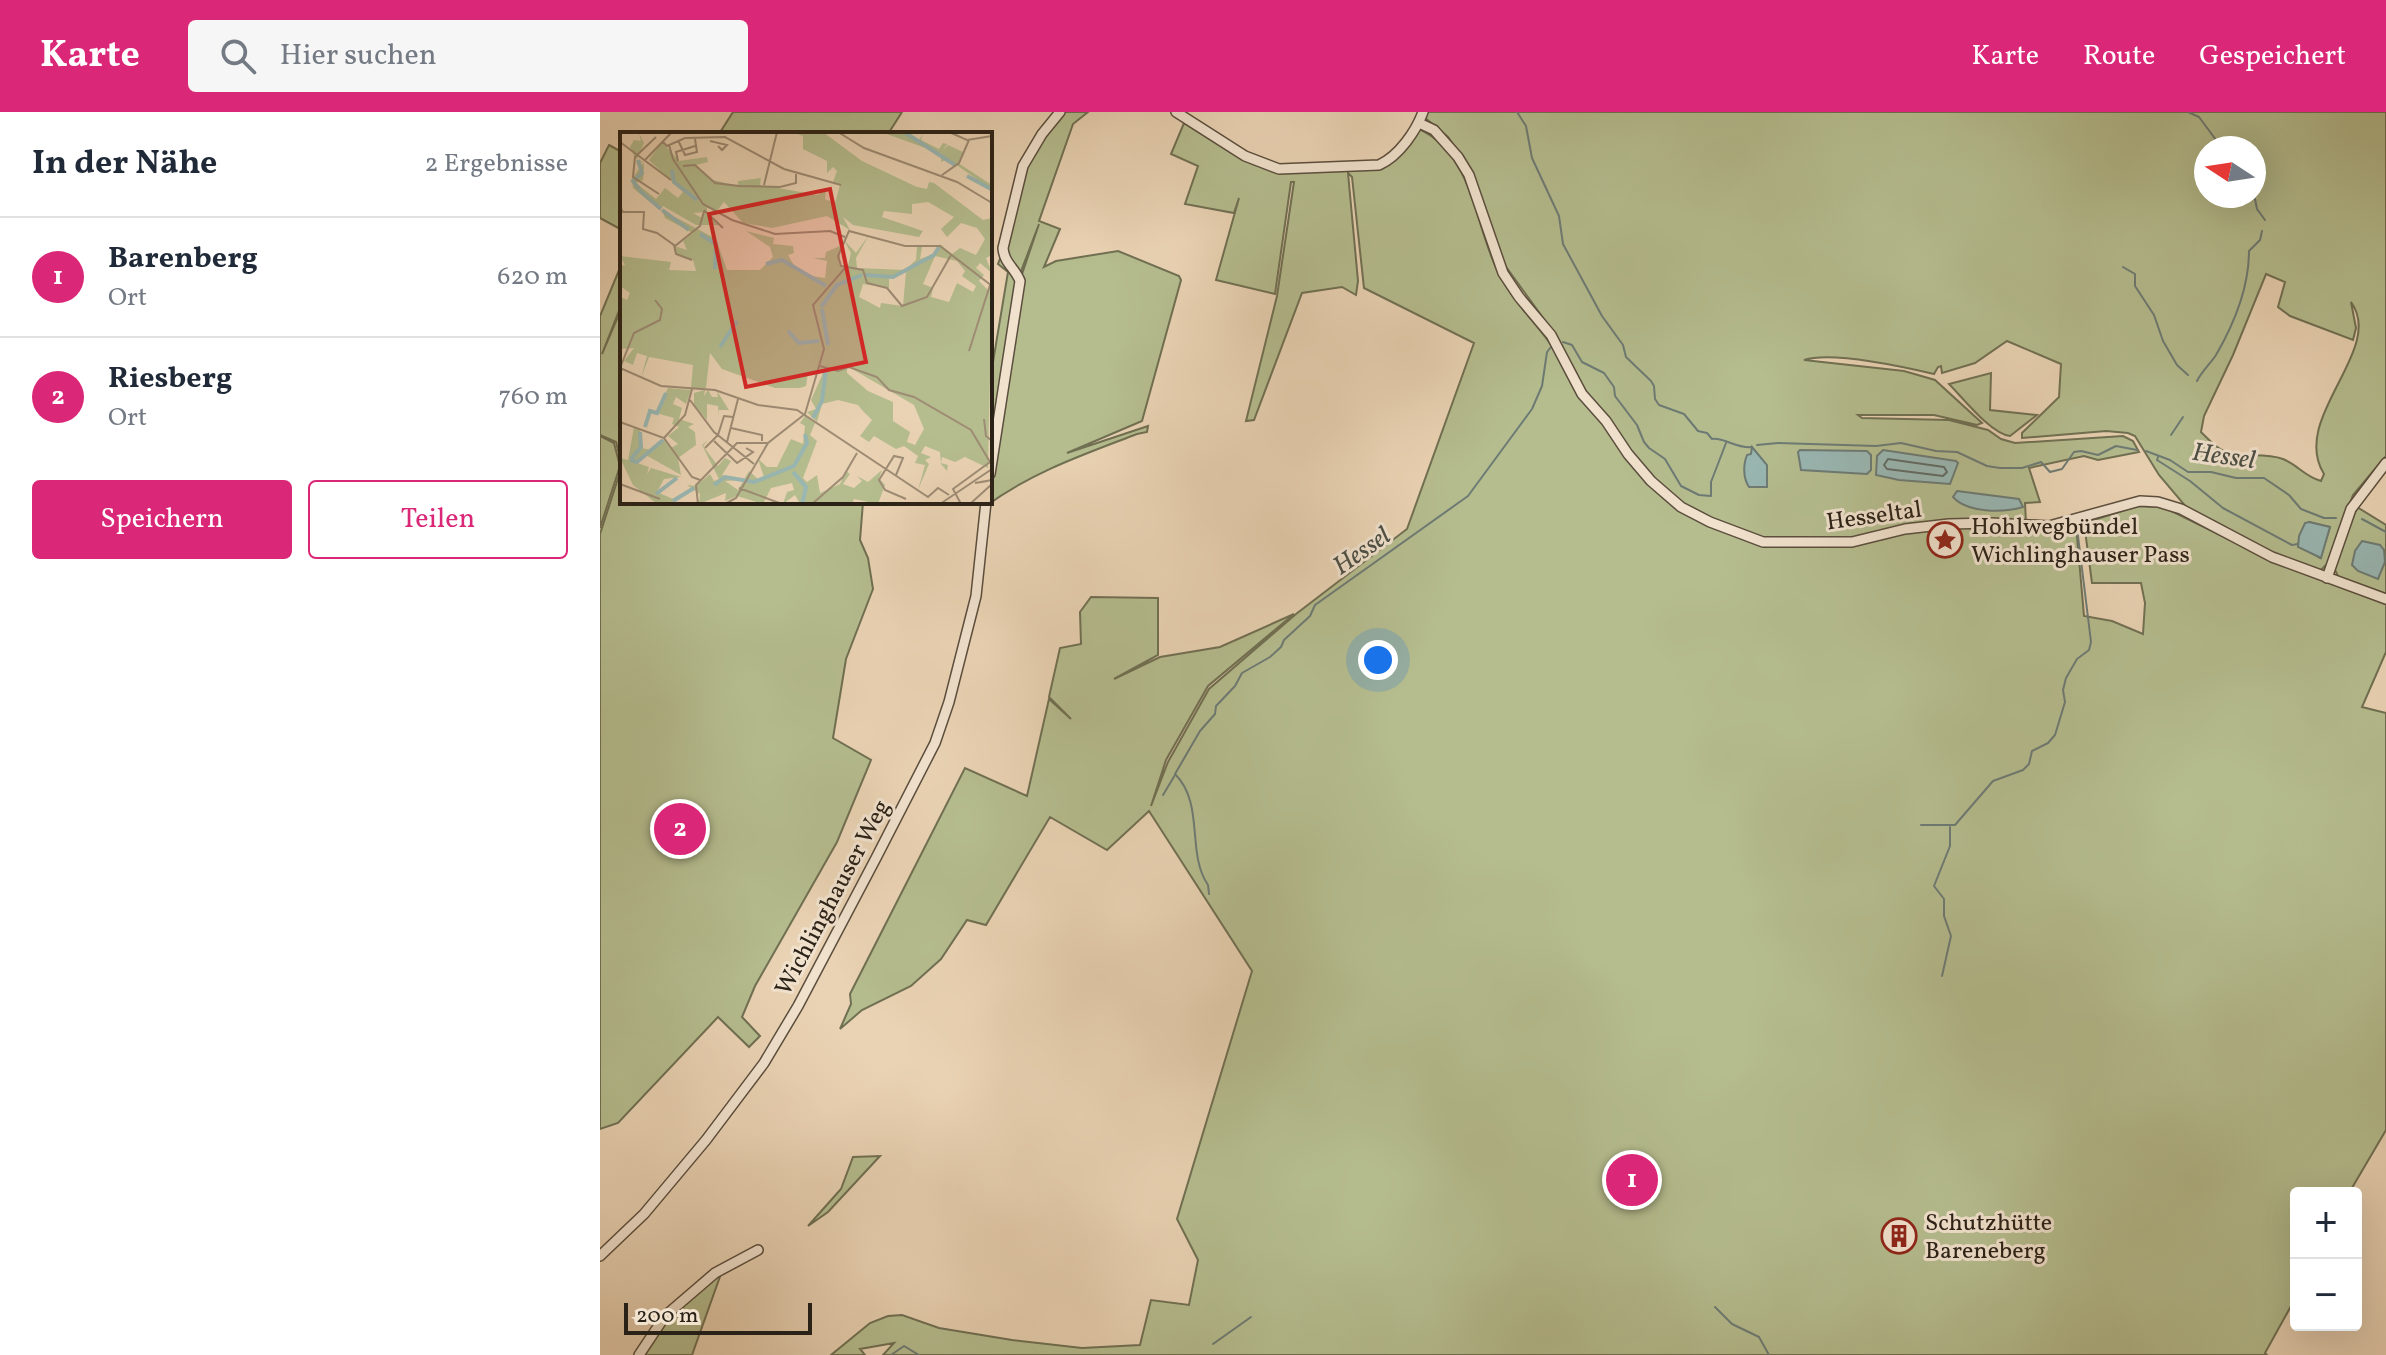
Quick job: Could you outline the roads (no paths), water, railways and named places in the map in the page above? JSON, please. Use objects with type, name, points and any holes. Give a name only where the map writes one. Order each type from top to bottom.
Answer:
[{"type":"street","points":[[992,461],[1020,281],[1016,271],[1006,261],[1003,248],[1023,166],[1036,142],[1060,112]]},
{"type":"street","points":[[1176,112],[1245,156],[1279,169],[1379,165],[1392,157],[1419,123],[1423,112]]},
{"type":"street","name":"Hesseltal","points":[[1419,123],[1434,130],[1463,166],[1479,201],[1503,273],[1551,335],[1582,394],[1651,481],[1681,507],[1710,522],[1763,542],[1852,542],[1905,529],[1949,524],[2049,526],[2140,501],[2158,502],[2181,509],[2272,557],[2386,599]]},
{"type":"street","points":[[2327,578],[2351,509],[2386,463]]},
{"type":"street","name":"Wichlinghauser Weg","points":[[600,1256],[644,1214],[706,1140],[764,1063],[798,1006],[935,743],[949,702],[976,596],[986,504]]},
{"type":"street","points":[[639,1355],[665,1316],[715,1273],[758,1250]]},
{"type":"water","points":[[1752,447],[1767,465],[1767,487],[1749,487],[1747,483],[1745,463]]},
{"type":"water","points":[[1800,450],[1867,451],[1871,455],[1871,470],[1867,474],[1801,470]]},
{"type":"water","points":[[1883,450],[1958,463],[1950,484],[1899,480],[1876,475],[1877,456]]},
{"type":"water","points":[[1957,491],[2019,499],[2023,507],[1996,511],[1976,509],[1953,497]]},
{"type":"water","points":[[2305,523],[2330,527],[2321,558],[2298,547],[2299,536]]},
{"type":"water","points":[[2362,541],[2380,545],[2384,550],[2385,562],[2378,579],[2358,571],[2352,565],[2355,551]]},
{"type":"waterway","name":"Hessel","points":[[1517,112],[1526,126],[1532,158],[1559,216],[1563,244],[1602,316],[1623,345],[1626,357],[1654,386],[1659,405],[1684,414],[1698,431],[1707,433],[1712,439],[1752,447]]},
{"type":"waterway","points":[[2188,112],[2199,117],[2213,136]]},
{"type":"waterway","points":[[2257,208],[2265,220]]},
{"type":"waterway","points":[[2197,381],[2229,331],[2243,292],[2249,251],[2260,240],[2262,231]]},
{"type":"waterway","points":[[2123,267],[2135,274],[2135,286],[2154,315],[2163,341],[2177,365],[2188,375]]},
{"type":"waterway","name":"Hessel","points":[[1563,342],[1572,345],[1582,362],[1604,373],[1614,387],[1615,396],[1637,425],[1644,442],[1665,459],[1681,486],[1699,495],[1711,496],[1711,482],[1726,443]]},
{"type":"waterway","name":"Hessel","points":[[1209,894],[1198,858],[1190,800],[1175,774],[1200,731],[1242,673],[1281,647],[1284,640],[1310,616],[1315,605],[1468,496],[1532,409],[1542,386],[1547,352],[1551,347]]},
{"type":"waterway","points":[[2171,435],[2183,417]]},
{"type":"waterway","name":"Hessel","points":[[1757,445],[1876,446],[1901,443],[1957,452],[1987,466],[2000,468],[2022,468],[2041,462],[2050,472],[2062,469],[2074,452],[2098,455],[2116,446],[2137,450]]},
{"type":"waterway","name":"Hessel","points":[[2146,451],[2170,460],[2188,472],[2264,478],[2289,495],[2301,509],[2324,518],[2336,518]]},
{"type":"waterway","points":[[2158,457],[2157,460],[2190,481],[2223,508],[2292,545],[2298,544]]},
{"type":"waterway","name":"Hessel","points":[[2362,519],[2386,532]]},
{"type":"waterway","points":[[1921,825],[1955,825],[1993,781],[2023,770],[2029,764],[2032,751],[2048,743],[2055,735],[2065,702],[2063,690],[2066,678],[2077,659],[2089,650],[2091,642],[2077,528]]},
{"type":"waterway","name":"Hessel","points":[[1163,795],[1175,775]]},
{"type":"waterway","points":[[1942,976],[1951,936],[1944,916],[1944,899],[1934,886],[1950,846],[1950,827]]},
{"type":"waterway","points":[[1715,1307],[1732,1324],[1759,1337],[1769,1355]]},
{"type":"waterway","points":[[1213,1344],[1251,1317]]},
{"type":"waterway","points":[[891,1355],[904,1346],[919,1355]]},
{"type":"place","name":"Hohlwegbündel Wichlinghauser Pass","points":[[1945,540]]},
{"type":"place","name":"Riesberg","points":[[680,829]]},
{"type":"place","name":"Barenberg","points":[[1632,1180]]},
{"type":"place","name":"Schutzhütte Bareneberg","points":[[1899,1236]]}]
